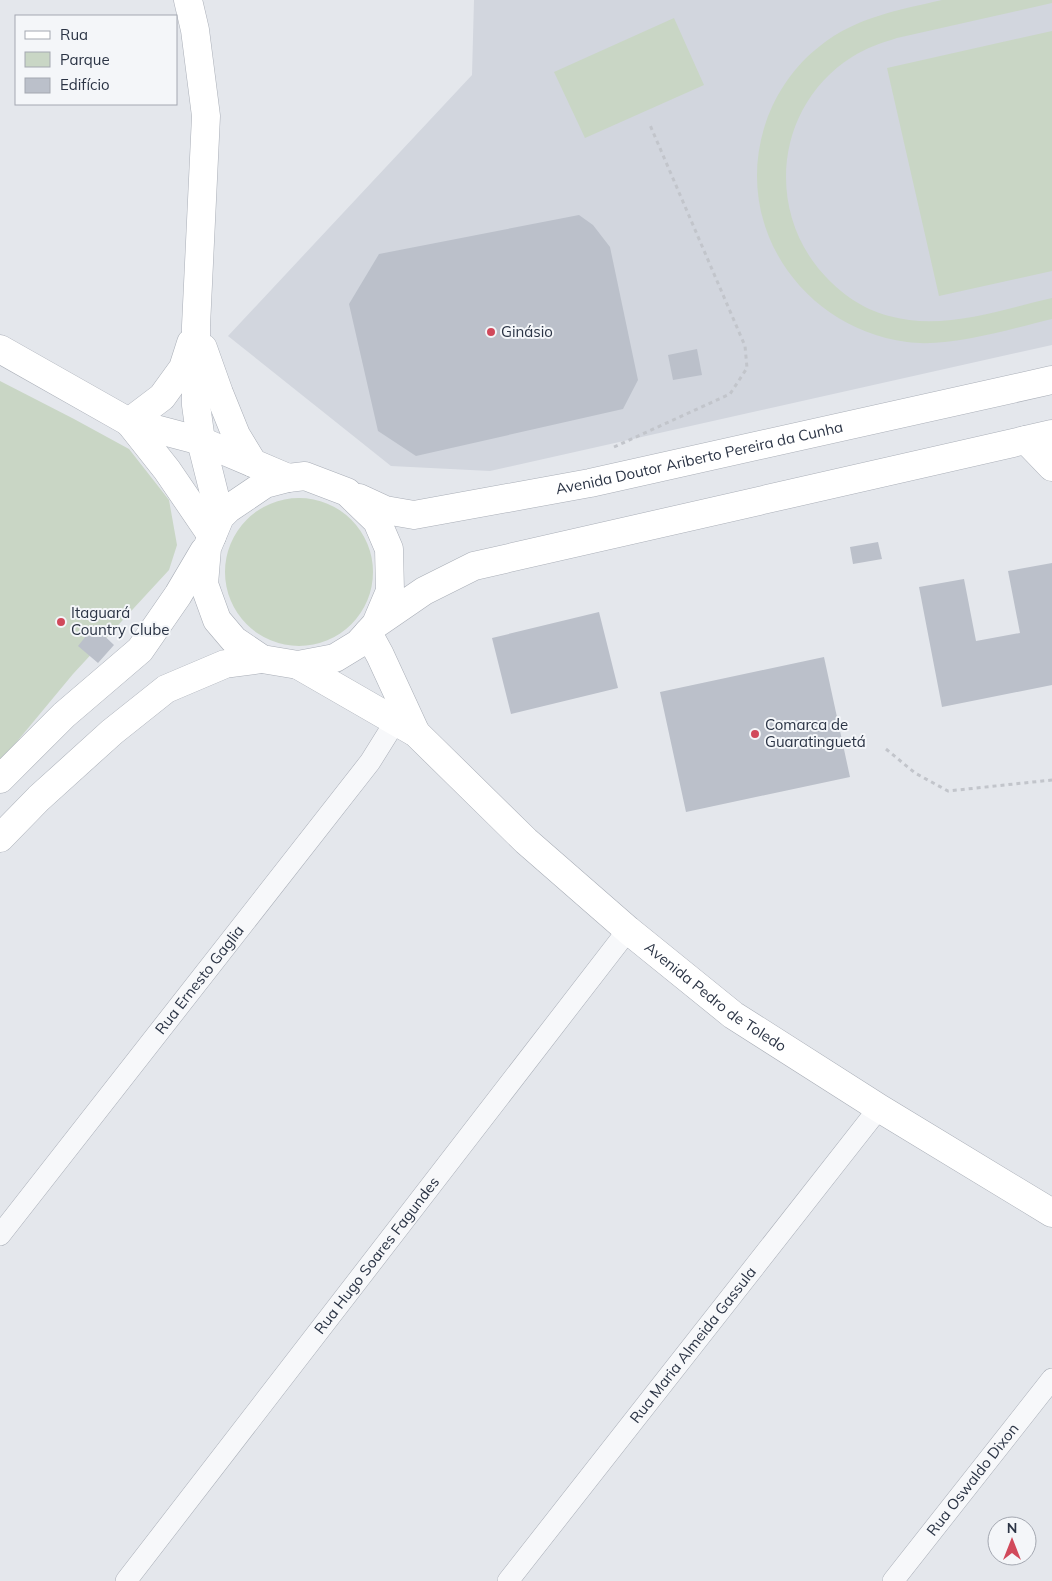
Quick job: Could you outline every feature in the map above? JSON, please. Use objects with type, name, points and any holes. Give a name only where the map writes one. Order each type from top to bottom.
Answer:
[{"type":"main road","points":[[188,0],[195,30],[206,116],[196,326],[196,405],[213,534],[204,584],[217,620],[234,640],[262,659]]},
{"type":"main road","points":[[129,422],[162,397],[183,368],[196,326]]},
{"type":"main road","points":[[196,326],[236,435],[253,463]]},
{"type":"main road","points":[[0,349],[129,422],[201,441],[288,478]]},
{"type":"main road","name":"Avenida Doutor Ariberto Pereira da Cunha","points":[[288,478],[305,476],[347,492],[385,510],[414,515],[590,483],[1052,380]]},
{"type":"main road","points":[[129,422],[167,470],[213,534]]},
{"type":"main road","points":[[0,838],[39,798],[112,732],[166,690],[226,664],[262,659],[298,665],[335,658],[358,644],[372,628],[424,591],[474,566],[1052,434]]},
{"type":"main road","points":[[1026,440],[1052,467]]},
{"type":"main road","points":[[0,779],[64,715],[140,650],[178,595],[228,509],[265,484],[288,478]]},
{"type":"main road","points":[[347,492],[377,521],[389,549],[390,591],[372,628]]},
{"type":"main road","name":"Avenida Pedro de Toledo","points":[[372,628],[406,728]]},
{"type":"main road","name":"Avenida Pedro de Toledo","points":[[298,665],[406,728],[526,841],[628,930],[733,1016],[879,1108],[1052,1213]]},
{"type":"street","name":"Rua Ernesto Gaglia","points":[[0,1235],[370,762],[406,728]]},
{"type":"street","name":"Rua Hugo Soares Fagundes","points":[[126,1581],[628,930]]},
{"type":"street","name":"Rua Maria Almeida Gassula","points":[[508,1581],[879,1108]]},
{"type":"street","name":"Rua Oswaldo Dixon","points":[[893,1581],[1052,1379]]},
{"type":"path","points":[[612,448],[730,394],[747,368],[745,346],[650,125]]},
{"type":"path","points":[[886,749],[915,773],[948,791],[1052,780]]},
{"type":"shaded area","points":[[474,0],[1052,0],[1052,345],[490,471],[391,466],[228,336],[472,75]]},
{"type":"green space","points":[[942,0],[1052,0],[1052,3],[897,38],[857,54],[827,77],[808,100],[795,127],[788,155],[786,184],[791,214],[801,242],[818,268],[841,291],[869,309],[909,320],[950,320],[991,313],[1052,298],[1052,319],[960,340],[924,343],[907,342],[869,333],[836,316],[807,293],[784,265],[768,233],[758,198],[758,160],[766,122],[775,101],[787,80],[802,62],[820,46],[834,36],[863,21],[894,11]]},
{"type":"green space","points":[[674,18],[704,85],[585,138],[554,72]]},
{"type":"green space","points":[[1052,31],[1052,271],[939,296],[887,68]]},
{"type":"green space","name":"Itaguará Country Clube","points":[[0,381],[129,449],[169,500],[177,545],[169,570],[73,674],[0,762]]},
{"type":"green space","points":[[299,498],[327,504],[351,520],[367,544],[373,572],[367,600],[351,624],[327,640],[299,646],[271,640],[247,624],[231,600],[225,572],[231,544],[247,520],[271,504]]},
{"type":"building","name":"Ginásio","points":[[579,215],[593,225],[610,247],[638,380],[623,409],[416,456],[378,431],[349,304],[379,254]]},
{"type":"building","points":[[697,349],[702,375],[673,380],[668,355]]},
{"type":"building","points":[[878,542],[882,559],[853,564],[850,547]]},
{"type":"building","points":[[1052,563],[1052,685],[942,707],[919,587],[964,579],[976,641],[1020,633],[1008,571]]},
{"type":"building","points":[[599,612],[618,688],[511,714],[492,638]]},
{"type":"building","points":[[94,626],[114,645],[98,663],[78,646]]},
{"type":"building","name":"Comarca de Guaratinguetá","points":[[824,657],[850,777],[686,812],[660,692]]},
{"type":"place","name":"Ginásio","points":[[491,332]]},
{"type":"place","name":"Itaguará Country Clube","points":[[61,622]]},
{"type":"place","name":"Comarca de Guaratinguetá","points":[[755,734]]}]
